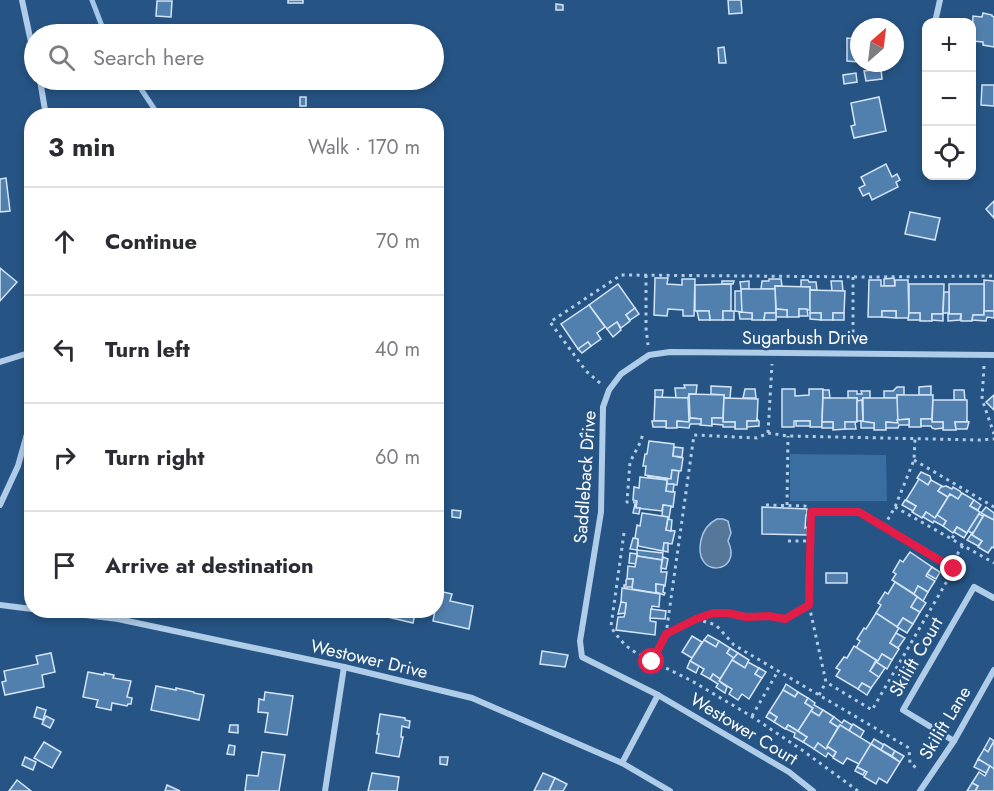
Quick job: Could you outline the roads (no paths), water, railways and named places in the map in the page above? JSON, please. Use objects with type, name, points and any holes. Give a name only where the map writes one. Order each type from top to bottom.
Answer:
[{"type":"street","points":[[22,0],[27,24]]},
{"type":"street","points":[[937,18],[940,0]]},
{"type":"street","points":[[42,90],[45,108]]},
{"type":"street","name":"Sugarbush Drive","points":[[621,374],[649,355],[670,352],[994,355]]},
{"type":"street","points":[[0,362],[24,354]]},
{"type":"street","name":"Saddleback Drive","points":[[582,657],[580,641],[601,512],[603,407],[609,390],[621,374]]},
{"type":"street","points":[[0,505],[18,466],[24,445]]},
{"type":"street","name":"Skilift Court","points":[[954,741],[903,710],[974,587],[994,598]]},
{"type":"street","points":[[0,605],[24,608]]},
{"type":"street","name":"Westower Drive","points":[[110,618],[472,698],[621,763],[670,791]]},
{"type":"street","name":"Westower Court","points":[[582,657],[658,695],[789,772],[813,791]]},
{"type":"street","points":[[325,791],[344,668]]},
{"type":"street","name":"Skilift Lane","points":[[920,791],[954,741],[994,670]]},
{"type":"street","points":[[621,763],[658,695]]},
{"type":"waterway","points":[[92,0],[101,24]]},
{"type":"waterway","points":[[142,90],[154,108]]}]
